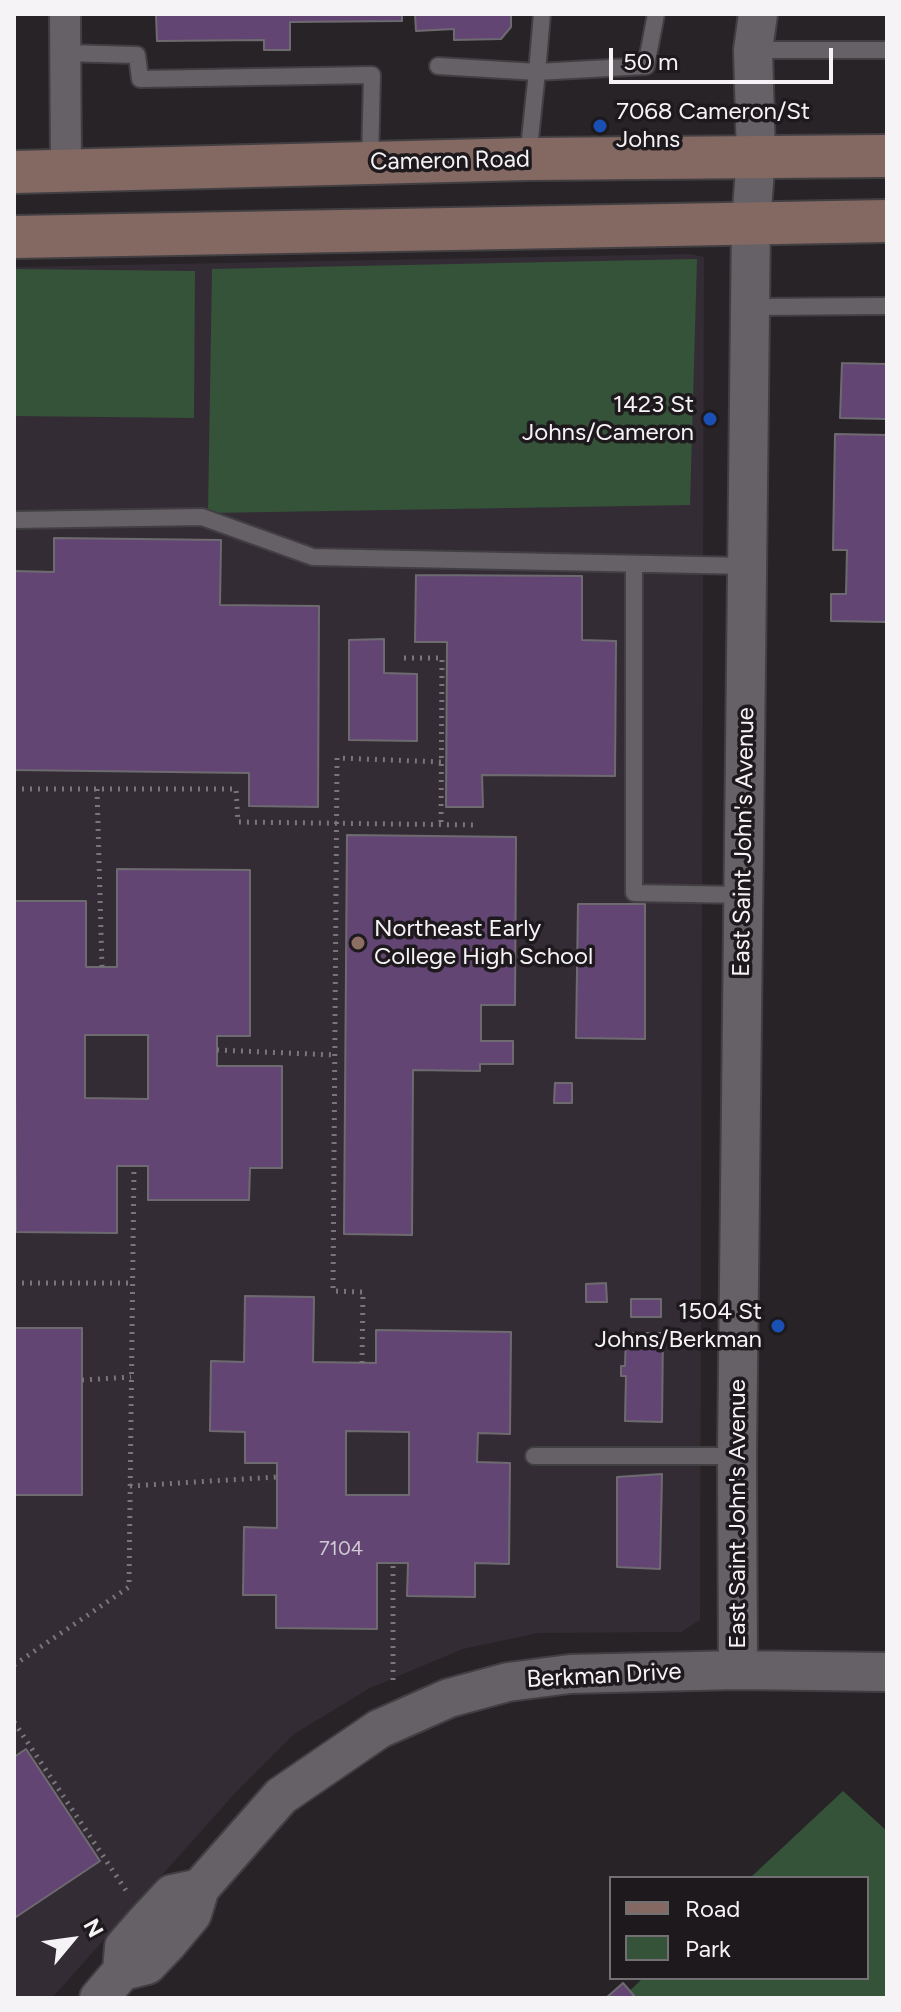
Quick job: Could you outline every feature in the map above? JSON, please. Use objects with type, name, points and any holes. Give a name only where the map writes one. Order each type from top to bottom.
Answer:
[{"type":"main road","name":"Cameron Road","points":[[14,172],[528,159],[887,156]]},
{"type":"main road","points":[[14,202],[37,201],[58,187],[66,171]]},
{"type":"main road","points":[[14,237],[887,221]]},
{"type":"street","points":[[65,14],[66,171]]},
{"type":"street","name":"East Saint John's Avenue","points":[[738,1670],[743,895],[756,32]]},
{"type":"street","name":"Berkman Drive","points":[[111,1985],[124,1947],[172,1894],[200,1888],[281,1796],[379,1729],[449,1698],[508,1682],[570,1674],[738,1670],[887,1672]]},
{"type":"lane","points":[[528,159],[542,14]]},
{"type":"lane","points":[[438,66],[537,72],[646,66],[656,14]]},
{"type":"lane","points":[[756,32],[887,50]]},
{"type":"lane","points":[[65,53],[137,55],[140,79],[372,75],[370,162]]},
{"type":"lane","points":[[750,307],[887,306]]},
{"type":"lane","points":[[14,520],[202,517],[313,557],[747,566]]},
{"type":"lane","points":[[634,564],[634,893],[743,895]]},
{"type":"lane","points":[[534,1456],[737,1456]]},
{"type":"path","points":[[404,658],[442,658],[441,825]]},
{"type":"path","points":[[362,1363],[363,1292],[333,1291],[337,758],[442,762]]},
{"type":"path","points":[[14,789],[236,789],[238,822],[476,825]]},
{"type":"path","points":[[97,789],[102,967]]},
{"type":"path","points":[[217,1050],[334,1055]]},
{"type":"path","points":[[14,1665],[129,1587],[134,1166]]},
{"type":"path","points":[[14,1283],[132,1283]]},
{"type":"path","points":[[82,1380],[131,1377]]},
{"type":"path","points":[[130,1486],[277,1477]]},
{"type":"path","points":[[393,1563],[393,1680]]},
{"type":"path","points":[[14,1722],[132,1899]]},
{"type":"shaded area","name":"Northeast Early College High School","points":[[690,254],[704,257],[700,1620],[681,1632],[538,1633],[463,1649],[370,1688],[294,1734],[237,1791],[52,1998],[14,1998],[14,267]]},
{"type":"green space","points":[[697,259],[690,505],[208,513],[212,269]]},
{"type":"green space","points":[[14,269],[195,271],[194,418],[14,416]]},
{"type":"green space","points":[[843,1791],[887,1831],[887,1998],[622,1998],[641,1980],[869,1980],[869,1876],[752,1876]]},
{"type":"building","points":[[156,14],[402,14],[402,21],[290,22],[290,50],[264,50],[264,40],[157,41]]},
{"type":"building","points":[[415,14],[511,14],[511,27],[501,39],[454,40],[454,29],[416,31]]},
{"type":"building","points":[[842,363],[887,364],[887,419],[840,418]]},
{"type":"building","points":[[835,434],[887,435],[887,622],[831,621],[831,594],[846,594],[847,550],[833,550]]},
{"type":"building","points":[[54,538],[221,540],[220,605],[319,606],[318,807],[249,806],[249,773],[14,770],[14,571],[54,572]]},
{"type":"building","points":[[416,575],[582,576],[582,640],[616,641],[615,776],[482,775],[483,807],[446,807],[447,642],[415,642]]},
{"type":"building","points":[[384,639],[384,673],[417,674],[417,741],[349,740],[349,640]]},
{"type":"building","points":[[347,835],[516,837],[515,1005],[481,1005],[481,1041],[513,1041],[513,1064],[480,1064],[480,1071],[413,1070],[412,1235],[344,1234]]},
{"type":"building","points":[[117,869],[250,870],[250,1036],[217,1036],[217,1066],[282,1066],[282,1168],[250,1168],[249,1200],[148,1200],[148,1166],[117,1166],[117,1233],[16,1232],[14,901],[86,901],[86,967],[117,967]],"holes":[[[85,1035],[148,1035],[148,1099],[85,1098]]]},
{"type":"building","points":[[578,904],[645,904],[645,1039],[576,1038]]},
{"type":"building","points":[[555,1083],[572,1083],[572,1103],[554,1103]]},
{"type":"building","points":[[606,1283],[607,1302],[586,1302],[586,1284]]},
{"type":"building","points":[[245,1296],[314,1297],[313,1362],[376,1363],[376,1330],[511,1332],[510,1434],[478,1433],[477,1462],[510,1463],[509,1564],[475,1563],[475,1597],[407,1596],[408,1563],[377,1563],[377,1629],[276,1628],[276,1595],[243,1595],[244,1527],[277,1528],[277,1463],[245,1463],[245,1432],[210,1431],[211,1361],[244,1362]],"holes":[[[346,1431],[409,1432],[409,1495],[346,1495]]]},
{"type":"building","points":[[631,1299],[661,1299],[661,1317],[631,1317]]},
{"type":"building","points":[[14,1328],[82,1328],[82,1495],[14,1495]]},
{"type":"building","points":[[626,1333],[663,1333],[662,1422],[625,1421],[626,1376],[621,1376],[621,1366],[625,1366]]},
{"type":"building","points":[[662,1474],[660,1569],[617,1567],[617,1477]]},
{"type":"building","points":[[26,1749],[100,1861],[16,1917],[14,1757]]},
{"type":"building","points":[[623,1983],[636,1998],[606,1998]]},
{"type":"place","name":"7068 Cameron/St Johns","points":[[600,126]]},
{"type":"place","name":"1423 St Johns/Cameron","points":[[710,419]]},
{"type":"place","name":"Northeast Early College High School","points":[[358,943]]},
{"type":"place","name":"1504 St Johns/Berkman","points":[[778,1326]]}]
